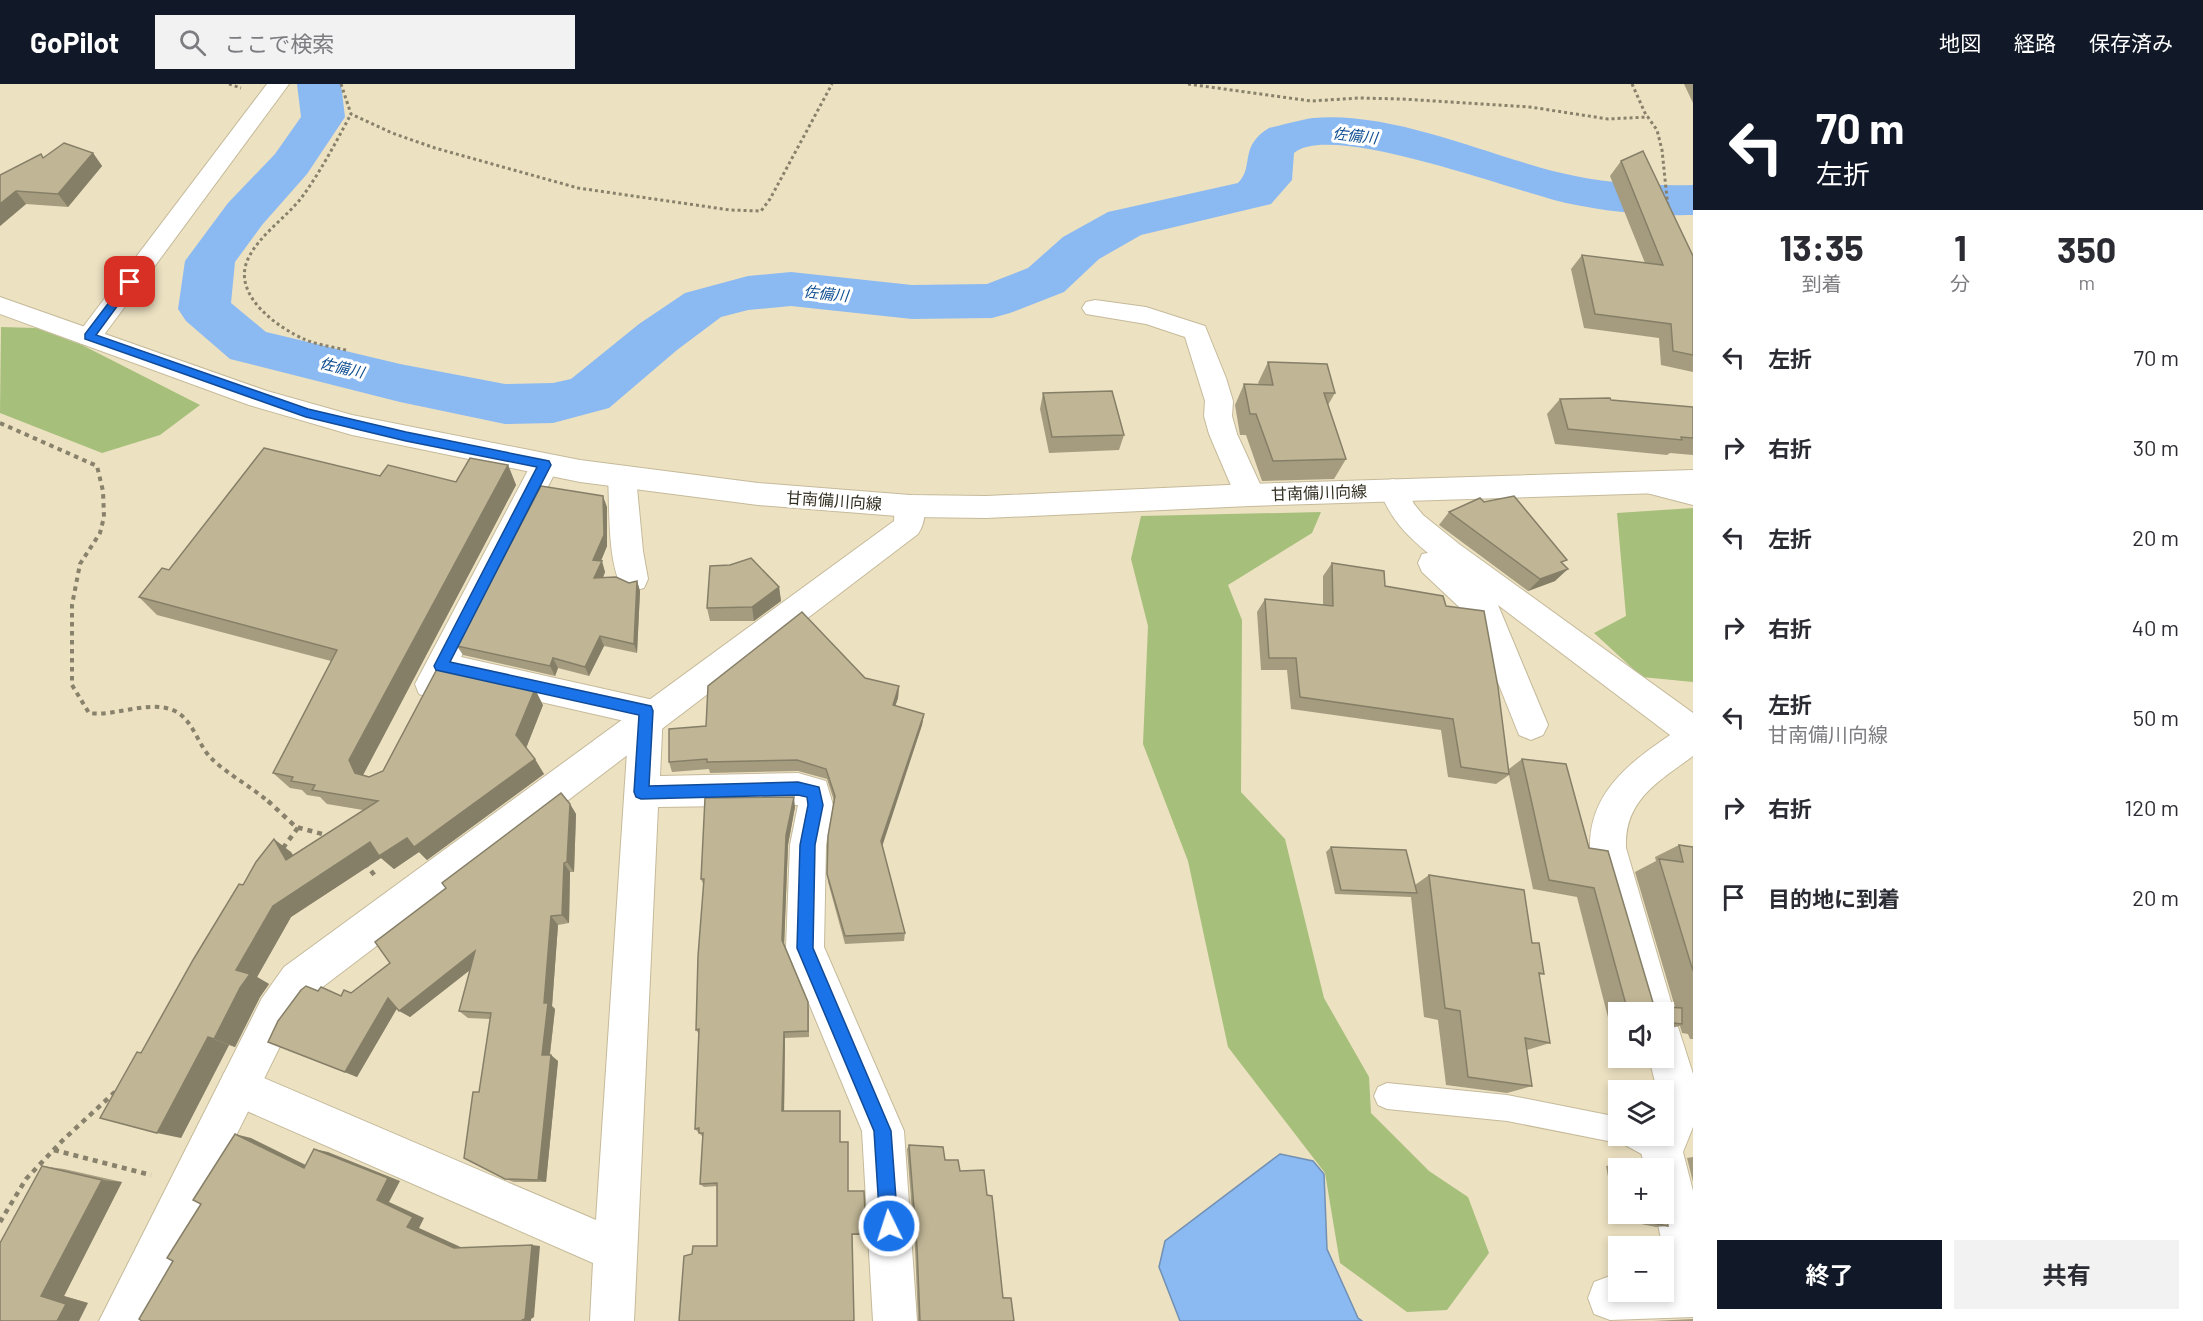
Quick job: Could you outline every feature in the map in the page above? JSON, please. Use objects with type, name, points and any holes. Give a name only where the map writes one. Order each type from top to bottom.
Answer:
[{"type":"street","points":[[89,337],[275,87]]},
{"type":"street","name":"甘南備川向線","points":[[0,305],[306,413],[406,437],[545,465],[758,494],[910,506],[986,507],[1250,495],[1398,500],[1693,481]]},
{"type":"street","points":[[1095,308],[1125,309],[1196,332],[1219,401],[1218,416],[1222,434],[1250,495]]},
{"type":"street","points":[[414,715],[545,465]]},
{"type":"street","points":[[622,477],[628,551],[633,579]]},
{"type":"street","points":[[1649,483],[1693,494]]},
{"type":"street","points":[[1531,725],[1486,612],[1400,534],[1388,515],[1398,500],[1413,523],[1448,552],[1638,690],[1693,735],[1631,786],[1618,802],[1608,828],[1608,848],[1652,1002]]},
{"type":"street","points":[[121,1321],[276,1011],[298,981],[908,526],[910,506]]},
{"type":"street","points":[[441,666],[646,711],[612,1321]]},
{"type":"street","points":[[641,792],[798,789],[814,792],[816,805],[807,845],[805,948],[883,1131],[895,1321]]},
{"type":"street","points":[[1671,1068],[1677,1089],[1678,1113],[1674,1117]]},
{"type":"street","points":[[238,1087],[616,1251]]},
{"type":"street","points":[[1649,1146],[1687,1257],[1692,1284],[1690,1295],[1674,1296]]},
{"type":"lane","points":[[1387,1096],[1507,1108],[1608,1128]]},
{"type":"path","points":[[341,84],[351,114],[392,133],[435,147],[530,173],[578,189],[761,211],[770,199],[832,84]]},
{"type":"path","points":[[1188,84],[1311,101],[1359,98],[1402,99],[1530,107],[1608,119],[1648,117]]},
{"type":"path","points":[[1632,84],[1657,130],[1662,150],[1670,216]]},
{"type":"path","points":[[346,350],[306,340],[290,332],[256,305],[244,284],[247,261],[297,203],[351,114]]},
{"type":"path","points":[[0,423],[97,466],[103,490],[104,517],[100,533],[80,564],[72,605],[72,685],[89,713],[104,715],[150,707],[175,711],[186,720],[212,758],[253,788],[298,826],[338,838]]},
{"type":"path","points":[[277,857],[298,826]]},
{"type":"path","points":[[362,859],[397,905]]},
{"type":"path","points":[[0,1222],[26,1179],[53,1150],[121,1086]]},
{"type":"path","points":[[53,1150],[190,1184]]},
{"type":"green space","points":[[1,327],[36,328],[82,345],[200,405],[160,435],[102,453],[0,413]]},
{"type":"green space","points":[[1693,508],[1693,682],[1642,677],[1594,633],[1626,616],[1617,513]]},
{"type":"green space","points":[[1321,512],[1312,533],[1228,585],[1242,620],[1241,792],[1285,839],[1324,998],[1369,1077],[1371,1113],[1429,1171],[1468,1197],[1489,1253],[1447,1310],[1407,1312],[1340,1263],[1325,1173],[1228,1047],[1188,861],[1143,744],[1148,626],[1131,559],[1141,516]]},
{"type":"water","points":[[1280,1154],[1313,1161],[1324,1174],[1327,1249],[1358,1318],[1362,1321],[1180,1321],[1159,1267],[1165,1241]]},
{"type":"building","points":[[64,143],[93,153],[58,194],[16,191],[0,204],[0,175],[41,154],[43,158]]},
{"type":"building","points":[[1643,151],[1693,256],[1693,355],[1673,351],[1671,324],[1595,314],[1582,255],[1663,265],[1621,161]]},
{"type":"building","points":[[1268,362],[1327,364],[1335,393],[1324,393],[1346,459],[1273,461],[1256,414],[1250,414],[1244,384],[1273,385]]},
{"type":"building","points":[[1112,391],[1124,435],[1052,437],[1043,393]]},
{"type":"building","points":[[1610,398],[1611,400],[1693,407],[1693,438],[1681,437],[1682,440],[1568,429],[1560,399]]},
{"type":"building","points":[[264,448],[380,476],[388,465],[456,482],[470,458],[508,465],[349,760],[355,773],[369,777],[383,771],[438,667],[535,689],[516,735],[535,759],[414,847],[407,838],[379,856],[370,842],[273,906],[236,970],[250,974],[240,988],[214,1039],[208,1037],[157,1133],[100,1118],[137,1052],[141,1053],[239,884],[243,885],[256,862],[274,839],[286,860],[378,801],[312,790],[315,785],[291,781],[293,777],[273,773],[337,650],[139,597],[162,568],[169,570]]},
{"type":"building","points":[[541,486],[603,496],[604,535],[593,560],[602,561],[594,578],[616,577],[629,583],[637,581],[634,644],[600,636],[585,667],[553,658],[550,666],[457,646]]},
{"type":"building","points":[[1514,496],[1567,560],[1561,562],[1568,569],[1540,579],[1449,512],[1480,498],[1484,502]]},
{"type":"building","points":[[751,558],[779,587],[752,607],[707,608],[710,566],[730,565]]},
{"type":"building","points":[[1332,563],[1384,571],[1385,586],[1443,596],[1446,606],[1484,611],[1498,687],[1509,774],[1461,767],[1453,719],[1300,697],[1296,658],[1269,658],[1265,599],[1333,606]]},
{"type":"building","points":[[802,612],[865,678],[899,686],[893,705],[924,714],[881,841],[905,933],[845,936],[827,874],[828,836],[835,796],[826,769],[797,760],[707,762],[707,759],[669,762],[669,729],[706,726],[708,686]]},
{"type":"building","points":[[1522,759],[1566,764],[1589,848],[1608,851],[1653,1002],[1625,1002],[1594,888],[1549,880]]},
{"type":"building","points":[[561,793],[570,804],[567,862],[564,863],[562,915],[551,916],[544,1003],[548,1003],[542,1055],[551,1055],[538,1180],[505,1179],[464,1158],[473,1092],[479,1092],[491,1013],[459,1011],[475,951],[399,1011],[388,998],[345,1072],[268,1042],[278,1021],[306,986],[318,991],[321,987],[341,996],[344,990],[351,993],[390,963],[375,942],[446,888],[442,883]]},
{"type":"building","points":[[794,797],[786,835],[782,940],[808,1002],[808,1031],[784,1032],[782,1111],[840,1111],[840,1142],[848,1142],[848,1191],[864,1191],[866,1234],[852,1234],[854,1321],[679,1321],[684,1256],[692,1254],[693,1246],[717,1246],[717,1183],[700,1184],[703,1133],[699,1133],[699,1128],[695,1129],[699,1029],[696,1030],[698,956],[704,879],[701,879],[705,798]]},
{"type":"building","points":[[1679,845],[1693,847],[1693,971],[1659,859],[1683,862]]},
{"type":"building","points":[[1331,847],[1406,850],[1417,893],[1341,890]]},
{"type":"building","points":[[1429,875],[1524,890],[1532,943],[1539,943],[1544,974],[1539,973],[1550,1043],[1525,1038],[1532,1086],[1468,1077],[1460,1011],[1445,1008]]},
{"type":"building","points":[[1674,1007],[1682,1008],[1682,1024],[1674,1023]]},
{"type":"building","points":[[235,1134],[304,1168],[314,1149],[388,1178],[377,1200],[413,1217],[407,1227],[454,1248],[532,1245],[525,1319],[522,1321],[142,1321],[139,1319],[173,1261],[167,1258],[201,1204],[193,1200]]},
{"type":"building","points":[[909,1145],[943,1147],[945,1160],[958,1160],[960,1171],[984,1170],[987,1195],[992,1196],[1003,1298],[1011,1298],[1014,1321],[920,1321]]},
{"type":"building","points":[[42,1166],[102,1180],[41,1296],[66,1304],[57,1321],[0,1321],[0,1243]]},
{"type":"waterway","name":"佐備川","points":[[319,84],[323,117],[291,164],[245,214],[210,261],[204,309],[249,346],[400,383],[505,404],[553,403],[589,394],[658,337],[703,305],[748,293],[791,289],[912,302],[992,301],[1046,280],[1081,248],[1125,223],[1254,194],[1268,180],[1271,150],[1285,138],[1312,132],[1344,132],[1416,145],[1548,184],[1584,192],[1638,199],[1693,200]]},
{"type":"route","points":[[130,282],[89,337],[306,413],[406,437],[545,465],[441,666],[646,711],[641,792],[798,789],[814,792],[816,805],[807,845],[805,948],[883,1131],[889,1226]]}]
